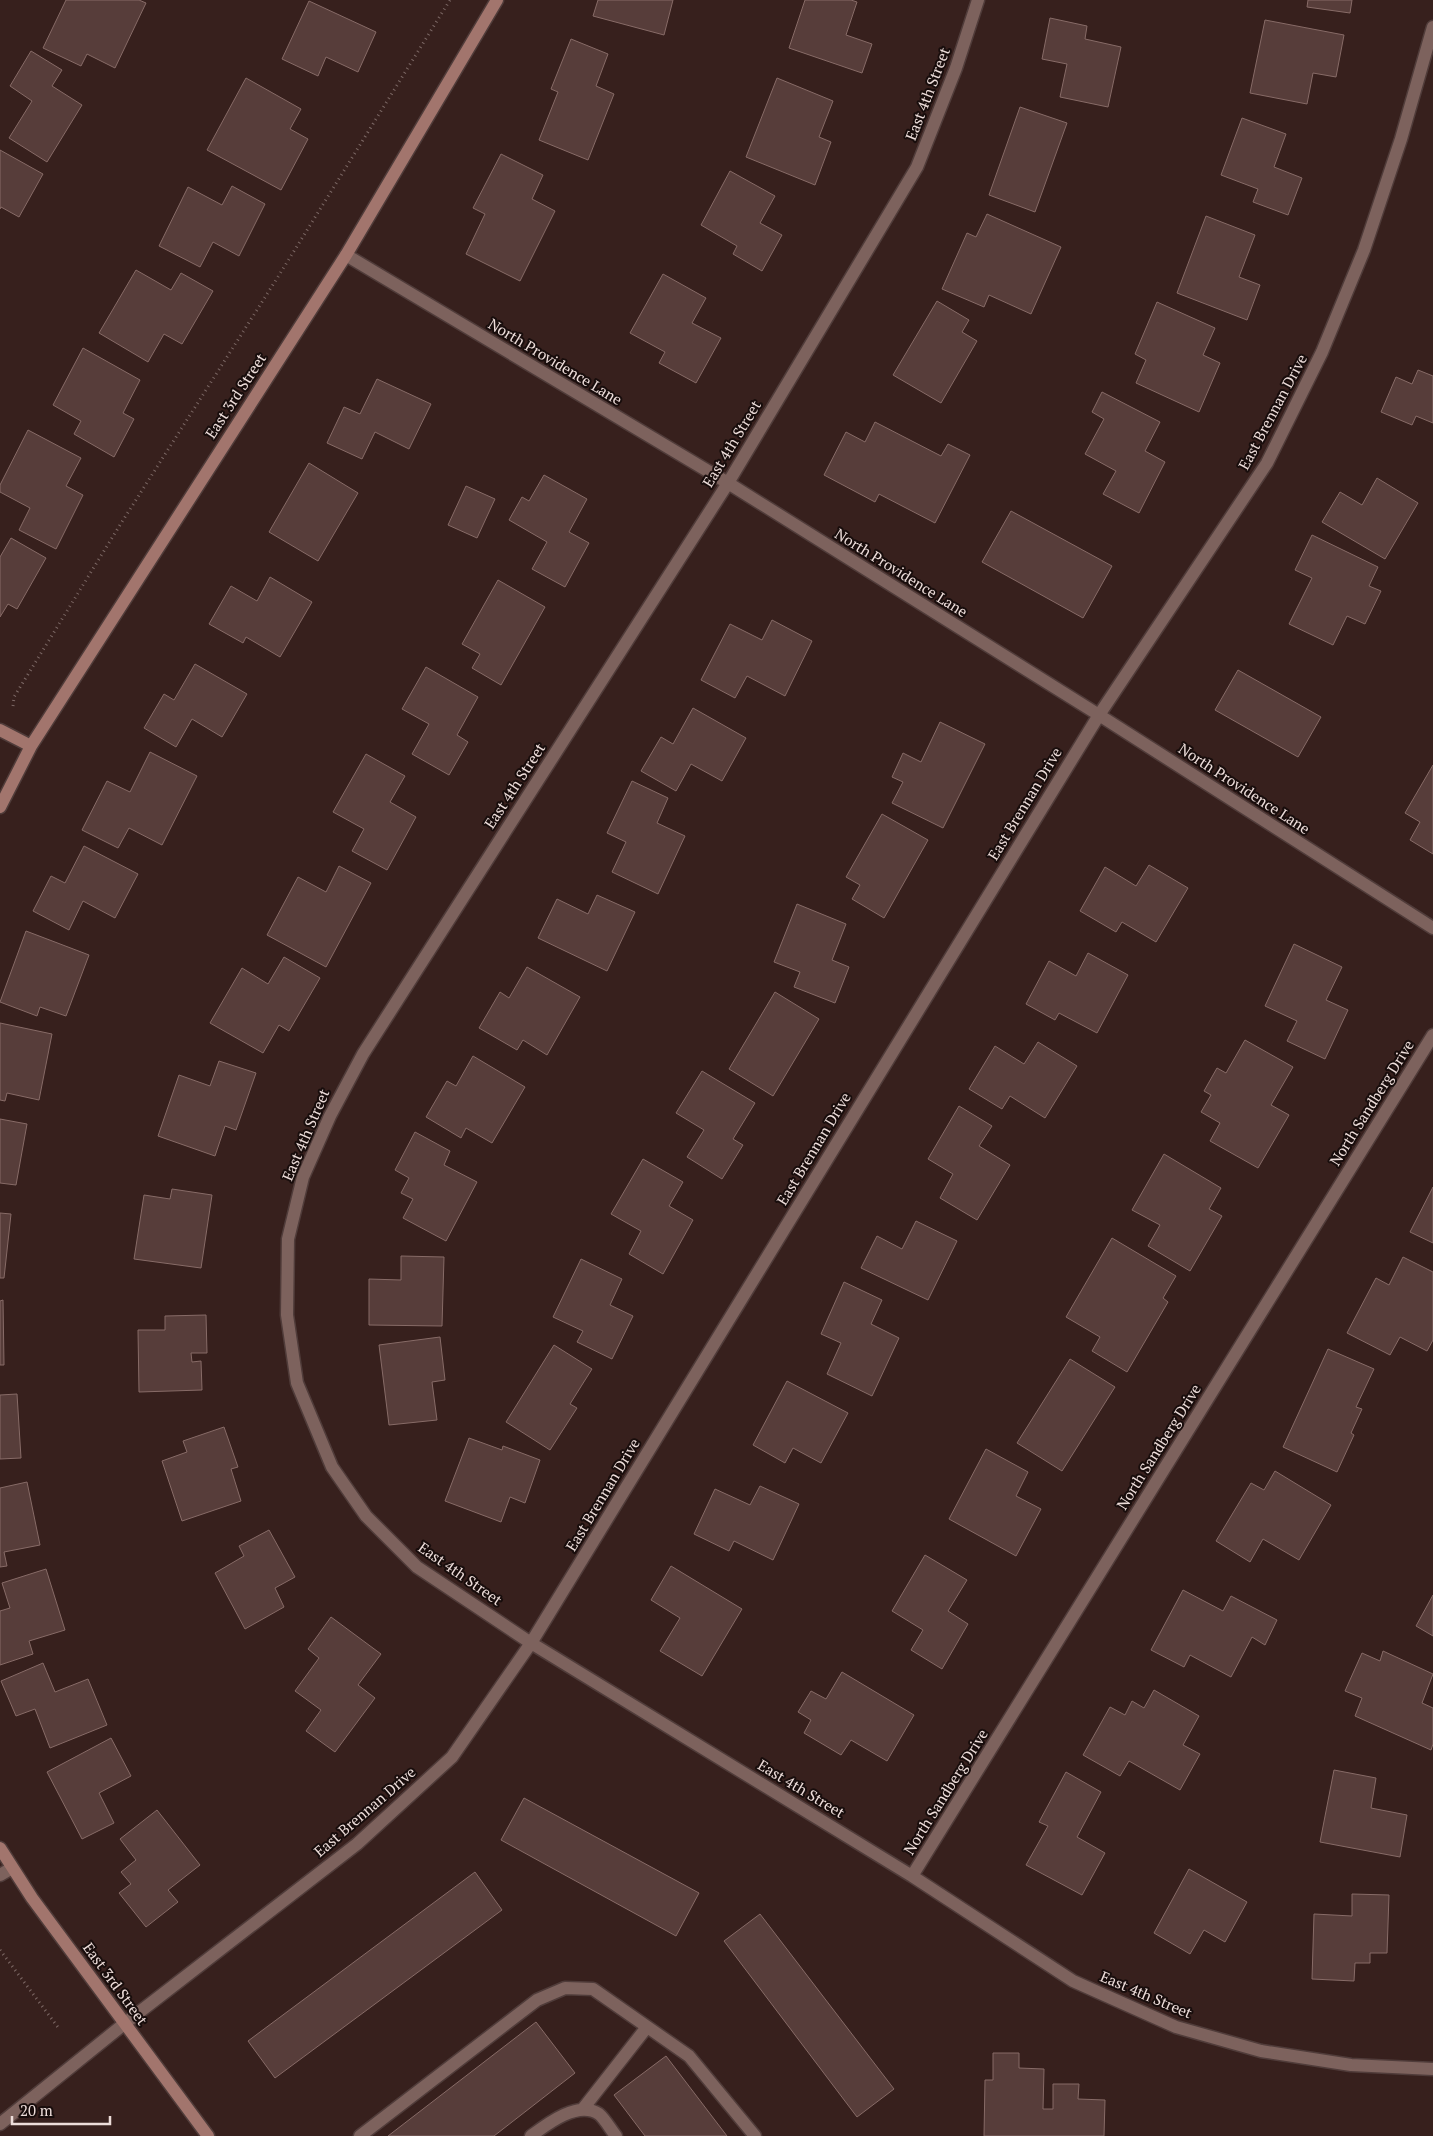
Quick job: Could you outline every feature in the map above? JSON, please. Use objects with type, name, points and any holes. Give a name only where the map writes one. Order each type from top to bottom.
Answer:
[{"type":"street","name":"East 3rd Street","points":[[0,808],[31,746],[346,256],[497,0]]},
{"type":"street","name":"East 4th Street","points":[[978,0],[956,68],[917,167],[728,483],[363,1054],[330,1116],[303,1177],[288,1239],[287,1316],[297,1383],[332,1467],[366,1516],[417,1567],[531,1643],[912,1876],[1073,1981],[1176,2027],[1260,2052],[1351,2065],[1433,2068]]},
{"type":"street","name":"East Brennan Drive","points":[[0,2124],[124,2024],[357,1844],[452,1757],[531,1643],[1099,715],[1267,463],[1318,361],[1364,250],[1401,138],[1433,27]]},
{"type":"street","name":"North Providence Lane","points":[[346,256],[728,483],[1099,715],[1433,928]]},
{"type":"street","points":[[0,730],[31,746]]},
{"type":"street","name":"North Sandberg Drive","points":[[912,1876],[1433,1036]]},
{"type":"street","name":"East 3rd Street","points":[[0,1848],[12,1868],[124,2024],[208,2136]]},
{"type":"street","points":[[0,1875],[12,1868]]},
{"type":"street","points":[[360,2136],[537,2000],[565,1988],[594,1989],[688,2056],[754,2136]]},
{"type":"street","points":[[582,2110],[647,2027]]},
{"type":"street","points":[[531,2136],[553,2118],[582,2110],[598,2114],[616,2136]]},
{"type":"path","points":[[13,706],[14,697],[120,524],[276,280],[450,0]]},
{"type":"path","points":[[0,1950],[60,2030]]},
{"type":"building","points":[[66,0],[139,0],[146,3],[115,68],[87,54],[81,66],[43,48]]},
{"type":"building","points":[[598,0],[673,0],[664,35],[593,16]]},
{"type":"building","points":[[805,0],[851,0],[857,2],[846,35],[872,44],[862,73],[789,48]]},
{"type":"building","points":[[1308,0],[1352,0],[1350,13],[1307,7]]},
{"type":"building","points":[[309,1],[376,32],[358,72],[326,57],[318,76],[282,59]]},
{"type":"building","points":[[1050,18],[1087,26],[1085,39],[1121,47],[1108,107],[1060,97],[1067,64],[1042,59]]},
{"type":"building","points":[[1265,20],[1344,35],[1336,77],[1313,73],[1307,104],[1250,93]]},
{"type":"building","points":[[571,39],[608,54],[596,86],[614,94],[588,160],[539,140],[558,92],[551,89]]},
{"type":"building","points":[[31,51],[62,70],[52,86],[82,105],[47,162],[9,138],[32,101],[10,86]]},
{"type":"building","points":[[246,78],[301,109],[290,129],[308,139],[281,190],[207,150]]},
{"type":"building","points":[[777,78],[833,101],[819,137],[831,142],[815,185],[746,157]]},
{"type":"building","points":[[1020,107],[1067,123],[1035,212],[989,195]]},
{"type":"building","points":[[1242,118],[1286,134],[1274,167],[1302,178],[1288,215],[1253,202],[1258,189],[1221,175]]},
{"type":"building","points":[[0,150],[43,174],[19,217],[1,207],[0,209]]},
{"type":"building","points":[[501,154],[543,175],[532,199],[555,211],[520,281],[466,254],[485,214],[473,208]]},
{"type":"building","points":[[730,171],[775,196],[760,223],[782,235],[762,271],[733,254],[737,246],[701,225]]},
{"type":"building","points":[[232,186],[265,204],[239,256],[213,242],[200,267],[159,246],[188,187],[222,205]]},
{"type":"building","points":[[987,214],[1061,247],[1031,314],[989,295],[984,307],[942,289],[967,233],[976,237]]},
{"type":"building","points":[[1206,216],[1255,235],[1239,277],[1260,285],[1247,320],[1177,293]]},
{"type":"building","points":[[136,270],[171,290],[181,273],[213,291],[182,344],[164,334],[148,362],[99,333]]},
{"type":"building","points":[[663,274],[706,298],[692,323],[721,338],[696,383],[659,363],[665,352],[630,333]]},
{"type":"building","points":[[937,301],[969,320],[962,332],[977,341],[941,403],[893,375]]},
{"type":"building","points":[[1157,302],[1215,328],[1203,355],[1220,363],[1199,412],[1136,383],[1146,360],[1135,354]]},
{"type":"building","points":[[83,348],[140,380],[123,413],[134,419],[114,457],[74,434],[81,421],[53,405]]},
{"type":"building","points":[[1418,370],[1433,376],[1433,423],[1416,416],[1412,425],[1381,412],[1396,377],[1412,384]]},
{"type":"building","points":[[377,379],[431,404],[409,449],[375,432],[362,459],[327,443],[344,407],[360,414]]},
{"type":"building","points":[[1102,392],[1160,422],[1145,451],[1165,462],[1139,513],[1103,494],[1116,471],[1085,454],[1104,419],[1092,412]]},
{"type":"building","points":[[875,422],[941,456],[948,444],[970,455],[935,523],[879,494],[875,502],[824,475],[846,432],[865,442]]},
{"type":"building","points":[[28,430],[81,458],[66,486],[83,495],[56,549],[19,530],[30,508],[0,492],[0,485]]},
{"type":"building","points":[[309,463],[358,493],[318,561],[269,532]]},
{"type":"building","points":[[544,475],[587,499],[569,532],[589,543],[565,587],[532,569],[547,542],[509,520],[522,497],[529,501]]},
{"type":"building","points":[[1377,478],[1418,503],[1385,559],[1322,522],[1340,492],[1362,505]]},
{"type":"building","points":[[466,486],[495,499],[477,538],[448,525]]},
{"type":"building","points":[[1011,511],[1112,566],[1083,618],[982,562]]},
{"type":"building","points":[[1312,535],[1378,567],[1369,586],[1381,591],[1365,624],[1347,616],[1333,645],[1289,624],[1312,578],[1295,570]]},
{"type":"building","points":[[11,538],[46,558],[17,609],[8,604],[0,617],[0,557]]},
{"type":"building","points":[[270,577],[312,602],[280,657],[246,637],[243,643],[209,624],[231,586],[257,601]]},
{"type":"building","points":[[498,580],[545,607],[501,685],[472,668],[480,654],[462,644]]},
{"type":"building","points":[[772,620],[812,641],[785,696],[747,676],[735,698],[701,680],[730,624],[762,640]]},
{"type":"building","points":[[195,664],[247,694],[222,737],[192,719],[176,747],[144,728],[164,694],[174,700]]},
{"type":"building","points":[[426,667],[478,697],[457,735],[468,742],[449,775],[412,754],[429,724],[402,709]]},
{"type":"building","points":[[1238,670],[1321,717],[1298,757],[1215,710]]},
{"type":"building","points":[[693,708],[746,738],[722,781],[691,764],[676,791],[641,771],[661,737],[673,744]]},
{"type":"building","points":[[940,722],[985,744],[943,828],[892,803],[903,782],[892,777],[903,753],[921,762]]},
{"type":"building","points":[[150,752],[197,776],[162,845],[129,828],[118,848],[82,830],[107,781],[130,792]]},
{"type":"building","points":[[366,754],[405,776],[390,802],[416,817],[387,870],[352,851],[364,829],[333,812]]},
{"type":"building","points":[[1433,765],[1433,854],[1410,840],[1420,822],[1405,813]]},
{"type":"building","points":[[632,781],[668,798],[657,823],[685,836],[658,894],[612,872],[626,842],[607,833]]},
{"type":"building","points":[[882,814],[928,840],[884,918],[852,899],[860,885],[846,877]]},
{"type":"building","points":[[84,846],[138,874],[115,918],[83,901],[69,930],[33,911],[51,876],[65,883]]},
{"type":"building","points":[[1149,865],[1188,888],[1156,942],[1122,922],[1116,932],[1080,911],[1105,867],[1136,886]]},
{"type":"building","points":[[339,866],[371,883],[326,967],[267,935],[298,877],[326,892]]},
{"type":"building","points":[[597,895],[635,912],[607,971],[538,938],[557,899],[588,914]]},
{"type":"building","points":[[797,904],[846,924],[832,960],[849,967],[835,1003],[794,987],[800,972],[774,962]]},
{"type":"building","points":[[26,931],[89,955],[66,1016],[40,1007],[37,1016],[0,1002]]},
{"type":"building","points":[[1294,944],[1342,967],[1326,1000],[1348,1010],[1325,1059],[1287,1041],[1297,1021],[1265,1006]]},
{"type":"building","points":[[1088,953],[1128,975],[1097,1033],[1059,1013],[1055,1020],[1026,1004],[1049,961],[1076,976]]},
{"type":"building","points":[[284,957],[320,978],[289,1031],[279,1025],[263,1053],[210,1023],[242,968],[268,984]]},
{"type":"building","points":[[527,967],[580,997],[547,1055],[523,1040],[517,1050],[479,1028],[500,992],[509,998]]},
{"type":"building","points":[[775,992],[819,1019],[773,1096],[729,1069]]},
{"type":"building","points":[[0,1023],[52,1034],[39,1100],[7,1093],[5,1101],[0,1100]]},
{"type":"building","points":[[1245,1040],[1293,1067],[1271,1105],[1289,1115],[1258,1168],[1210,1141],[1220,1123],[1201,1112],[1211,1095],[1204,1091],[1217,1068],[1226,1073]]},
{"type":"building","points":[[1038,1042],[1077,1066],[1045,1118],[1010,1096],[1002,1109],[969,1089],[995,1046],[1024,1064]]},
{"type":"building","points":[[473,1056],[525,1087],[492,1143],[466,1128],[461,1138],[426,1117],[447,1081],[456,1086]]},
{"type":"building","points":[[219,1061],[256,1073],[236,1130],[225,1126],[215,1156],[158,1136],[179,1075],[210,1086]]},
{"type":"building","points":[[702,1071],[755,1103],[733,1139],[743,1145],[722,1179],[687,1157],[704,1130],[676,1113]]},
{"type":"building","points":[[959,1106],[992,1126],[979,1146],[1010,1165],[977,1220],[940,1198],[953,1174],[928,1159]]},
{"type":"building","points":[[0,1119],[27,1124],[16,1185],[0,1183]]},
{"type":"building","points":[[415,1132],[450,1151],[444,1165],[477,1182],[446,1241],[403,1218],[413,1199],[401,1193],[409,1178],[395,1170]]},
{"type":"building","points":[[1164,1154],[1221,1188],[1209,1209],[1222,1216],[1190,1271],[1148,1246],[1160,1225],[1132,1210]]},
{"type":"building","points":[[643,1159],[683,1182],[669,1206],[693,1220],[663,1274],[629,1254],[641,1231],[611,1214]]},
{"type":"building","points":[[1433,1187],[1433,1243],[1410,1232]]},
{"type":"building","points":[[172,1189],[212,1195],[201,1268],[134,1259],[144,1195],[170,1199]]},
{"type":"building","points":[[0,1213],[11,1214],[4,1278],[0,1278]]},
{"type":"building","points":[[916,1221],[957,1241],[928,1300],[861,1268],[877,1236],[902,1249]]},
{"type":"building","points":[[1112,1238],[1176,1276],[1163,1298],[1168,1302],[1127,1372],[1092,1351],[1100,1337],[1066,1317]]},
{"type":"building","points":[[401,1256],[444,1257],[442,1326],[369,1325],[369,1279],[401,1280]]},
{"type":"building","points":[[1403,1257],[1433,1272],[1433,1340],[1427,1351],[1400,1337],[1390,1355],[1347,1333],[1376,1278],[1389,1285]]},
{"type":"building","points":[[581,1259],[622,1279],[610,1305],[633,1316],[612,1359],[577,1342],[583,1331],[553,1317]]},
{"type":"building","points":[[844,1282],[882,1300],[871,1324],[899,1338],[872,1396],[827,1374],[841,1343],[821,1334]]},
{"type":"building","points":[[3,1300],[4,1365],[0,1365],[0,1301]]},
{"type":"building","points":[[206,1315],[207,1353],[191,1353],[192,1362],[201,1361],[202,1390],[139,1392],[138,1330],[165,1330],[165,1316]]},
{"type":"building","points":[[440,1337],[445,1380],[432,1382],[437,1420],[389,1425],[379,1345]]},
{"type":"building","points":[[554,1345],[592,1369],[570,1404],[577,1408],[550,1450],[506,1422]]},
{"type":"building","points":[[1328,1349],[1374,1369],[1356,1407],[1362,1409],[1351,1433],[1354,1435],[1337,1472],[1283,1447]]},
{"type":"building","points":[[1070,1359],[1115,1387],[1062,1471],[1017,1443]]},
{"type":"building","points":[[787,1381],[848,1413],[821,1463],[793,1448],[785,1463],[753,1445]]},
{"type":"building","points":[[17,1394],[21,1458],[0,1459],[0,1395]]},
{"type":"building","points":[[224,1427],[238,1467],[231,1469],[241,1501],[182,1521],[162,1461],[187,1452],[183,1441]]},
{"type":"building","points":[[469,1438],[502,1450],[503,1446],[540,1460],[525,1503],[510,1497],[501,1522],[445,1501]]},
{"type":"building","points":[[986,1449],[1028,1472],[1016,1496],[1041,1509],[1016,1556],[949,1519]]},
{"type":"building","points":[[1275,1471],[1331,1505],[1299,1560],[1263,1539],[1250,1562],[1216,1541],[1251,1483],[1264,1490]]},
{"type":"building","points":[[27,1482],[40,1545],[4,1552],[7,1566],[0,1567],[0,1488]]},
{"type":"building","points":[[760,1486],[799,1504],[773,1560],[734,1541],[729,1551],[694,1534],[715,1489],[750,1505]]},
{"type":"building","points":[[269,1530],[295,1577],[275,1588],[284,1607],[245,1629],[215,1573],[244,1556],[239,1546]]},
{"type":"building","points":[[925,1555],[967,1580],[948,1611],[968,1624],[942,1669],[911,1650],[923,1630],[892,1611]]},
{"type":"building","points":[[671,1566],[742,1609],[702,1676],[660,1651],[680,1618],[651,1600]]},
{"type":"building","points":[[46,1569],[65,1630],[29,1641],[33,1654],[0,1665],[0,1611],[10,1608],[2,1583]]},
{"type":"building","points":[[1183,1590],[1223,1611],[1231,1596],[1277,1620],[1265,1645],[1252,1637],[1231,1677],[1190,1655],[1184,1667],[1151,1650]]},
{"type":"building","points":[[1433,1595],[1433,1636],[1416,1626]]},
{"type":"building","points":[[331,1617],[381,1654],[358,1685],[375,1698],[335,1752],[306,1731],[321,1710],[295,1691],[319,1658],[308,1649]]},
{"type":"building","points":[[1383,1651],[1433,1674],[1422,1703],[1433,1708],[1433,1744],[1431,1750],[1355,1716],[1362,1698],[1345,1691],[1362,1653],[1380,1661]]},
{"type":"building","points":[[43,1663],[55,1692],[88,1679],[107,1725],[50,1748],[35,1709],[16,1716],[1,1681]]},
{"type":"building","points":[[842,1672],[914,1715],[887,1761],[851,1740],[841,1755],[804,1733],[811,1720],[798,1712],[811,1691],[826,1699]]},
{"type":"building","points":[[1154,1690],[1199,1716],[1183,1745],[1200,1754],[1180,1790],[1129,1761],[1120,1776],[1083,1755],[1110,1707],[1125,1715],[1132,1701],[1144,1708]]},
{"type":"building","points":[[111,1738],[131,1776],[99,1793],[114,1823],[82,1839],[47,1772]]},
{"type":"building","points":[[1334,1770],[1376,1778],[1371,1808],[1407,1815],[1400,1857],[1320,1842]]},
{"type":"building","points":[[1066,1772],[1101,1792],[1077,1837],[1105,1853],[1082,1895],[1026,1865],[1048,1826],[1039,1822]]},
{"type":"building","points":[[524,1798],[699,1893],[676,1936],[501,1840]]},
{"type":"building","points":[[157,1810],[200,1865],[168,1890],[178,1902],[146,1927],[119,1893],[131,1884],[121,1872],[136,1860],[120,1839]]},
{"type":"building","points":[[1189,1869],[1247,1902],[1225,1942],[1204,1930],[1190,1954],[1154,1933]]},
{"type":"building","points":[[475,1872],[502,1910],[275,2078],[248,2041]]},
{"type":"building","points":[[1352,1894],[1389,1895],[1387,1953],[1370,1953],[1370,1963],[1355,1963],[1354,1981],[1312,1979],[1314,1914],[1352,1916]]},
{"type":"building","points":[[760,1914],[894,2089],[857,2117],[724,1941]]},
{"type":"building","points":[[536,2022],[575,2073],[494,2136],[388,2136]]},
{"type":"building","points":[[993,2053],[1019,2053],[1019,2068],[1044,2069],[1043,2109],[1053,2109],[1053,2084],[1079,2084],[1078,2099],[1105,2100],[1104,2136],[984,2136],[985,2080],[993,2080]]},
{"type":"building","points":[[666,2056],[727,2136],[645,2136],[614,2095]]}]
